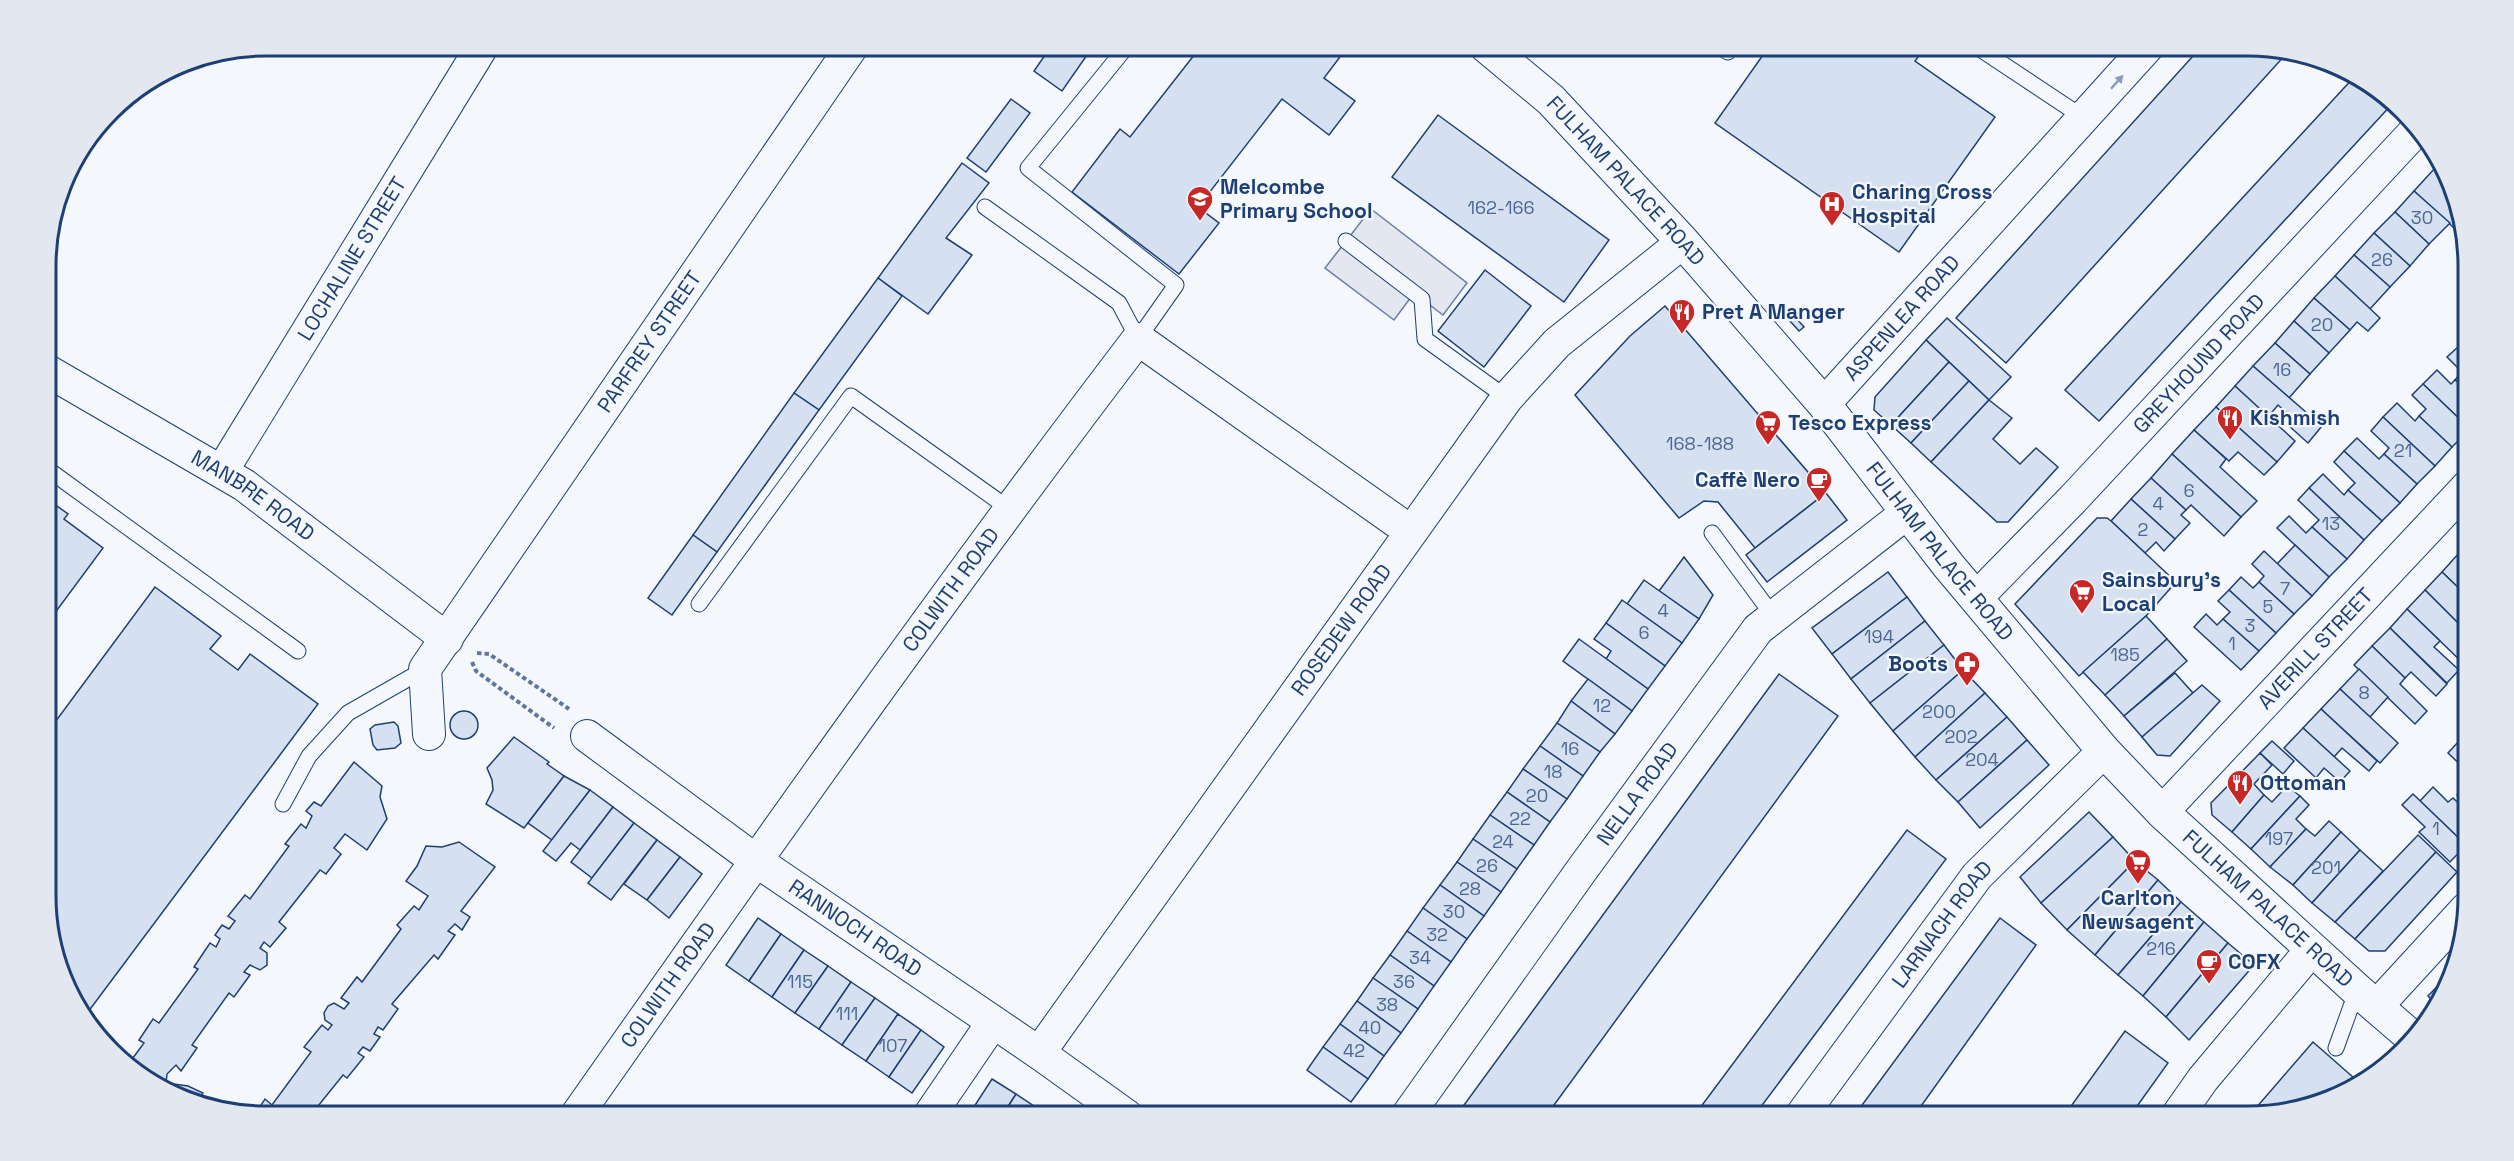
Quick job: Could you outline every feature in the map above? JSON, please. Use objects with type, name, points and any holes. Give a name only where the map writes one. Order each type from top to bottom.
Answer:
[{"type":"main road","name":"FULHAM PALACE ROAD","points":[[1498,56],[1551,100],[1683,242],[1824,404],[1948,565],[2104,751],[2162,812],[2366,999],[2407,1033]]},
{"type":"street","name":"LOCHALINE STREET","points":[[222,471],[476,56]]},
{"type":"street","name":"PARFREY STREET","points":[[425,669],[845,56]]},
{"type":"street","name":"ASPENLEA ROAD","points":[[1824,404],[2139,56]]},
{"type":"street","name":"GREYHOUND ROAD","points":[[1977,597],[2073,499],[2412,135]]},
{"type":"street","name":"ROSEDEW ROAD","points":[[1039,1053],[1507,398],[1557,343],[1683,242]]},
{"type":"street","name":"COLWITH ROAD","points":[[583,1106],[755,860],[1008,508],[1138,339]]},
{"type":"street","points":[[1138,339],[1410,531]]},
{"type":"street","name":"MANBRE ROAD","points":[[56,376],[222,471],[447,639]]},
{"type":"street","name":"AVERILL STREET","points":[[2162,812],[2458,497]]},
{"type":"street","name":"NELLA ROAD","points":[[1415,1105],[1758,629],[1908,513]]},
{"type":"street","points":[[425,669],[429,734]]},
{"type":"street","name":"RANNOCH ROAD","points":[[587,736],[755,860],[1112,1106]]},
{"type":"street","name":"LARNACH ROAD","points":[[1809,1105],[1977,876],[2104,751]]},
{"type":"street","points":[[2366,999],[2457,917]]},
{"type":"street","points":[[2185,1105],[2203,1079],[2312,949]]},
{"type":"street","points":[[936,1106],[993,1022]]},
{"type":"lane","points":[[985,207],[1119,303],[1138,339],[1176,285],[1028,168],[1119,56]]},
{"type":"lane","points":[[1991,56],[2084,118]]},
{"type":"lane","points":[[1346,241],[1422,299],[1425,339],[1507,398]]},
{"type":"lane","points":[[699,604],[851,396],[1008,508]]},
{"type":"lane","points":[[56,475],[298,651]]},
{"type":"lane","points":[[1712,533],[1774,617]]},
{"type":"lane","points":[[283,804],[309,756],[348,713],[425,669]]},
{"type":"lane","points":[[2336,1048],[2366,999]]},
{"type":"path","points":[[469,653],[489,654],[586,720],[587,736],[571,740],[476,671],[469,653]]},
{"type":"shaded area","points":[[1371,209],[1467,283],[1443,315],[1414,293],[1394,320],[1325,268]]},
{"type":"building","points":[[1044,56],[1086,56],[1062,91],[1034,71]]},
{"type":"building","points":[[1193,56],[1341,56],[1324,78],[1355,101],[1329,135],[1282,99],[1198,207],[1219,223],[1179,274],[1072,192],[1120,129],[1130,137]]},
{"type":"building","points":[[1762,56],[1919,56],[1915,61],[1995,117],[1899,252],[1715,123]]},
{"type":"building","points":[[2193,56],[2282,58],[2006,363],[1956,318]]},
{"type":"building","points":[[2350,82],[2388,109],[2099,421],[2065,390]]},
{"type":"building","points":[[1011,99],[1030,113],[986,172],[967,158]]},
{"type":"building","points":[[1438,115],[1609,240],[1564,302],[1392,177]]},
{"type":"building","points":[[962,163],[989,183],[946,238],[972,255],[928,314],[878,278]]},
{"type":"building","points":[[2434,169],[2443,185],[2455,229],[2414,191]]},
{"type":"building","points":[[2414,191],[2450,223],[2429,244],[2395,212]]},
{"type":"building","points":[[2395,212],[2429,244],[2410,266],[2374,233]]},
{"type":"building","points":[[2374,233],[2410,266],[2390,287],[2354,255]]},
{"type":"building","points":[[2354,255],[2390,287],[2370,309],[2335,276]]},
{"type":"building","points":[[1485,270],[1531,306],[1484,367],[1438,331]]},
{"type":"building","points":[[2335,276],[2380,318],[2368,331],[2357,322],[2350,330],[2314,298]]},
{"type":"building","points":[[878,278],[902,296],[819,410],[794,393]]},
{"type":"building","points":[[2314,298],[2350,330],[2329,353],[2294,321]]},
{"type":"building","points":[[1665,306],[1826,493],[1755,548],[1718,502],[1704,501],[1679,518],[1575,395],[1630,336]]},
{"type":"building","points":[[1786,307],[1804,327],[1799,331],[1781,311]]},
{"type":"building","points":[[1947,318],[2011,377],[1989,400],[1926,340]]},
{"type":"building","points":[[2294,321],[2329,353],[2310,374],[2275,343]]},
{"type":"building","points":[[1926,340],[1949,362],[1891,425],[1874,410],[1875,397]]},
{"type":"building","points":[[2275,343],[2310,374],[2289,398],[2253,366]]},
{"type":"building","points":[[2458,347],[2458,368],[2447,357]]},
{"type":"building","points":[[1949,362],[1969,381],[1911,443],[1891,425]]},
{"type":"building","points":[[2253,366],[2322,426],[2308,443],[2288,425],[2293,418],[2278,405],[2268,417],[2235,386]]},
{"type":"building","points":[[2437,370],[2451,384],[2455,380],[2458,383],[2458,417],[2423,384]]},
{"type":"building","points":[[1969,381],[1989,400],[1931,462],[1911,443]]},
{"type":"building","points":[[2423,384],[2458,417],[2458,441],[2452,447],[2419,416],[2426,409],[2412,395]]},
{"type":"building","points":[[2235,386],[2295,441],[2277,462],[2216,407]]},
{"type":"building","points":[[794,393],[819,410],[717,552],[693,535]]},
{"type":"building","points":[[1989,400],[2012,418],[1993,439],[2020,464],[2036,448],[2058,467],[2008,522],[1997,522],[1931,462]]},
{"type":"building","points":[[2397,403],[2415,421],[2419,416],[2452,447],[2435,466],[2383,417]]},
{"type":"building","name":"Kishmish","points":[[2216,407],[2277,462],[2264,475],[2238,452],[2229,461],[2194,430]]},
{"type":"building","points":[[2383,417],[2435,466],[2417,484],[2384,454],[2389,448],[2371,431]]},
{"type":"building","points":[[2194,430],[2226,459],[2220,467],[2257,501],[2241,517],[2172,454]]},
{"type":"building","points":[[2357,438],[2379,459],[2384,454],[2417,484],[2400,503],[2344,451]]},
{"type":"building","points":[[2344,451],[2400,503],[2382,521],[2348,490],[2355,483],[2334,462]]},
{"type":"building","points":[[2172,454],[2241,517],[2224,536],[2191,505],[2186,510],[2151,478]]},
{"type":"building","points":[[2323,474],[2344,495],[2348,490],[2382,521],[2364,540],[2309,488]]},
{"type":"building","points":[[2151,478],[2186,510],[2181,515],[2190,523],[2175,539],[2131,499]]},
{"type":"building","points":[[2309,488],[2364,540],[2347,559],[2312,527],[2319,520],[2298,500]]},
{"type":"building","points":[[1826,493],[1847,520],[1767,582],[1746,555]]},
{"type":"building","points":[[2131,499],[2175,539],[2164,551],[2156,542],[2145,553],[2111,521]]},
{"type":"building","points":[[56,505],[68,514],[64,519],[103,548],[56,611]]},
{"type":"building","points":[[2289,516],[2306,533],[2312,527],[2347,559],[2329,577],[2277,528]]},
{"type":"building","points":[[2097,518],[2107,518],[2111,521],[2176,582],[2146,616],[2079,676],[2015,604]]},
{"type":"building","points":[[693,535],[717,552],[672,615],[648,598]]},
{"type":"building","points":[[2295,545],[2329,577],[2312,596],[2277,564]]},
{"type":"building","points":[[2264,551],[2312,596],[2294,614],[2259,582],[2264,576],[2252,564]]},
{"type":"building","points":[[2458,554],[2458,587],[2442,572]]},
{"type":"building","points":[[1684,557],[1713,595],[1699,619],[1659,591]]},
{"type":"building","points":[[1888,572],[1907,597],[1832,654],[1812,628]]},
{"type":"building","points":[[2442,572],[2458,587],[2458,623],[2425,590]]},
{"type":"building","points":[[2241,577],[2253,588],[2259,582],[2294,614],[2276,633],[2229,590]]},
{"type":"building","points":[[1644,580],[1699,619],[1682,643],[1627,604]]},
{"type":"building","points":[[155,587],[221,636],[210,649],[238,670],[250,654],[318,704],[90,1009],[71,976],[57,923],[56,721]]},
{"type":"building","points":[[2229,590],[2276,633],[2259,651],[2223,619],[2230,612],[2218,601]]},
{"type":"building","points":[[2425,590],[2458,623],[2458,658],[2407,609]]},
{"type":"building","points":[[1907,597],[1925,621],[1851,679],[1832,654]]},
{"type":"building","points":[[1622,600],[1682,643],[1665,666],[1606,623]]},
{"type":"building","points":[[2407,609],[2440,641],[2434,647],[2458,671],[2447,683],[2390,628]]},
{"type":"building","points":[[2206,614],[2217,625],[2223,619],[2259,651],[2241,670],[2194,627]]},
{"type":"building","points":[[2146,616],[2167,639],[2105,695],[2083,672]]},
{"type":"building","points":[[1925,621],[1944,645],[1870,703],[1851,679]]},
{"type":"building","points":[[1606,623],[1665,666],[1648,689],[1606,659],[1611,651],[1594,639]]},
{"type":"building","points":[[2390,628],[2447,684],[2436,696],[2411,672],[2405,678],[2372,646]]},
{"type":"building","points":[[1579,639],[1648,689],[1632,711],[1563,661]]},
{"type":"building","points":[[2167,639],[2187,661],[2124,716],[2105,695]]},
{"type":"building","points":[[1944,645],[1963,670],[1893,731],[1870,703]]},
{"type":"building","points":[[2372,646],[2405,678],[2400,684],[2427,711],[2415,724],[2354,665]]},
{"type":"building","points":[[2359,669],[2388,697],[2370,717],[2340,689]]},
{"type":"building","points":[[1963,670],[1985,693],[1915,757],[1893,731]]},
{"type":"building","points":[[2175,673],[2193,693],[2142,737],[2124,716]]},
{"type":"building","points":[[1779,674],[1838,716],[1554,1105],[1464,1105]]},
{"type":"building","points":[[1588,679],[1632,711],[1615,734],[1571,701]]},
{"type":"building","points":[[2202,685],[2220,701],[2170,756],[2157,755],[2142,737]]},
{"type":"building","points":[[2340,689],[2398,743],[2380,763],[2321,709]]},
{"type":"building","points":[[1985,693],[2007,717],[1936,780],[1915,757]]},
{"type":"building","points":[[1571,701],[1615,734],[1600,752],[1557,723]]},
{"type":"building","points":[[2321,709],[2377,761],[2369,771],[2342,748],[2334,757],[2303,728]]},
{"type":"building","points":[[464,711],[474,715],[478,725],[474,735],[464,739],[454,735],[450,725],[454,715]]},
{"type":"building","points":[[2007,717],[2027,740],[1958,802],[1936,780]]},
{"type":"building","points":[[394,722],[398,726],[401,743],[395,748],[377,750],[373,745],[370,729],[375,725]]},
{"type":"building","points":[[1557,723],[1600,752],[1583,776],[1540,746]]},
{"type":"building","points":[[2303,728],[2350,771],[2340,782],[2324,768],[2316,778],[2284,748]]},
{"type":"building","points":[[514,737],[549,762],[547,764],[564,776],[524,828],[486,804],[493,790],[487,768]]},
{"type":"building","points":[[2027,740],[2049,765],[1980,828],[1958,802]]},
{"type":"building","points":[[2272,741],[2294,761],[2283,774],[2260,753]]},
{"type":"building","points":[[2458,742],[2458,763],[2448,753]]},
{"type":"building","points":[[1540,746],[1583,776],[1567,799],[1523,769]]},
{"type":"building","points":[[2260,753],[2272,765],[2254,784],[2264,795],[2232,832],[2212,815],[2211,803]]},
{"type":"building","points":[[354,762],[382,786],[380,797],[387,819],[367,850],[345,834],[334,848],[341,854],[326,874],[320,870],[279,922],[286,928],[270,947],[264,942],[260,948],[267,953],[267,965],[260,970],[250,965],[244,972],[250,975],[234,997],[229,993],[192,1045],[197,1048],[181,1071],[176,1065],[167,1074],[166,1080],[160,1077],[133,1058],[144,1043],[139,1040],[153,1019],[159,1023],[198,969],[194,967],[210,943],[216,947],[220,939],[215,935],[222,925],[229,929],[235,921],[228,916],[245,895],[250,899],[289,846],[285,844],[301,824],[306,828],[312,816],[306,811],[314,802],[321,806]]},
{"type":"building","points":[[1523,769],[1567,799],[1550,822],[1507,792]]},
{"type":"building","points":[[564,776],[590,790],[552,840],[528,823]]},
{"type":"building","points":[[2287,786],[2300,796],[2251,849],[2232,832],[2264,795],[2272,802]]},
{"type":"building","points":[[2433,787],[2448,802],[2453,798],[2458,803],[2458,837],[2420,801]]},
{"type":"building","points":[[590,790],[613,807],[580,850],[571,843],[556,861],[543,851]]},
{"type":"building","points":[[1507,792],[1550,822],[1534,845],[1490,815]]},
{"type":"building","points":[[2413,794],[2458,837],[2458,854],[2450,862],[2419,832],[2425,827],[2402,805]]},
{"type":"building","points":[[2300,796],[2309,805],[2296,819],[2306,829],[2270,867],[2251,849]]},
{"type":"building","points":[[613,807],[634,823],[592,878],[571,862]]},
{"type":"building","points":[[2089,812],[2113,837],[2041,903],[2020,877]]},
{"type":"building","points":[[1490,815],[1534,845],[1517,869],[1473,839]]},
{"type":"building","points":[[2329,821],[2341,832],[2293,885],[2270,867],[2306,829],[2315,836]]},
{"type":"building","points":[[634,823],[657,840],[611,900],[588,883]]},
{"type":"building","points":[[1907,830],[1946,859],[1762,1105],[1702,1105]]},
{"type":"building","points":[[2341,832],[2360,850],[2312,903],[2293,885]]},
{"type":"building","points":[[2418,835],[2436,852],[2355,939],[2335,922]]},
{"type":"building","points":[[2113,837],[2135,861],[2067,930],[2041,903]]},
{"type":"building","points":[[1473,839],[1517,869],[1501,892],[1457,862]]},
{"type":"building","points":[[657,840],[680,857],[647,900],[624,884]]},
{"type":"building","points":[[459,842],[495,867],[461,911],[470,917],[462,930],[455,924],[448,931],[455,935],[438,959],[434,955],[392,1004],[398,1009],[383,1030],[378,1027],[374,1034],[380,1037],[370,1051],[363,1047],[358,1053],[364,1057],[347,1078],[343,1075],[318,1106],[261,1106],[265,1099],[272,1105],[311,1052],[304,1047],[322,1025],[328,1030],[332,1025],[325,1020],[324,1013],[328,1006],[334,1003],[344,1009],[349,1003],[341,998],[357,977],[362,982],[401,929],[397,925],[414,906],[419,910],[428,896],[406,881],[417,866],[426,846],[442,847]]},
{"type":"building","points":[[2360,850],[2383,871],[2335,922],[2312,903]]},
{"type":"building","points":[[2436,852],[2457,872],[2385,951],[2369,951],[2355,939]]},
{"type":"building","points":[[680,857],[702,874],[669,918],[647,900]]},
{"type":"building","points":[[2135,861],[2158,880],[2095,955],[2067,930]]},
{"type":"building","points":[[1457,862],[1501,892],[1484,916],[1440,885]]},
{"type":"building","points":[[2158,880],[2181,902],[2118,975],[2095,955]]},
{"type":"building","points":[[1440,885],[1484,916],[1467,939],[1423,908]]},
{"type":"building","points":[[2181,902],[2204,922],[2143,996],[2118,975]]},
{"type":"building","points":[[1423,908],[1467,939],[1451,962],[1407,931]]},
{"type":"building","points":[[758,918],[781,934],[749,981],[726,965]]},
{"type":"building","points":[[2000,918],[2036,945],[1922,1105],[1862,1105]]},
{"type":"building","points":[[2204,922],[2228,943],[2166,1017],[2143,996]]},
{"type":"building","points":[[1407,931],[1451,962],[1434,986],[1390,955]]},
{"type":"building","points":[[781,934],[804,950],[772,997],[749,981]]},
{"type":"building","points":[[2228,943],[2254,965],[2189,1040],[2166,1017]]},
{"type":"building","points":[[804,950],[828,966],[795,1013],[772,997]]},
{"type":"building","points":[[1390,955],[1434,986],[1418,1009],[1373,978]]},
{"type":"building","points":[[828,966],[851,982],[819,1029],[795,1013]]},
{"type":"building","points":[[1373,978],[1418,1009],[1401,1033],[1357,1001]]},
{"type":"building","points":[[851,982],[875,998],[842,1045],[819,1029]]},
{"type":"building","points":[[2438,985],[2431,999],[2428,996]]},
{"type":"building","points":[[875,998],[898,1014],[866,1061],[842,1045]]},
{"type":"building","points":[[1357,1001],[1401,1033],[1384,1056],[1340,1024]]},
{"type":"building","points":[[898,1014],[921,1030],[889,1077],[866,1061]]},
{"type":"building","points":[[1340,1024],[1384,1056],[1368,1079],[1323,1047]]},
{"type":"building","points":[[921,1030],[944,1047],[912,1093],[889,1077]]},
{"type":"building","points":[[2125,1031],[2168,1063],[2138,1105],[2072,1105]]},
{"type":"building","points":[[2313,1042],[2353,1077],[2316,1094],[2289,1101],[2259,1105]]},
{"type":"building","points":[[1323,1047],[1368,1079],[1351,1102],[1307,1070]]},
{"type":"building","points":[[992,1079],[1016,1094],[1009,1106],[975,1106]]},
{"type":"building","points":[[174,1084],[188,1086],[203,1093],[202,1095]]},
{"type":"building","points":[[1016,1094],[1033,1106],[1009,1106]]},
{"type":"place","name":"Melcombe Primary School","points":[[1200,222]]},
{"type":"place","name":"Charing Cross Hospital","points":[[1832,227]]},
{"type":"place","name":"Pret A Manger","points":[[1682,335]]},
{"type":"place","name":"Kishmish","points":[[2230,441]]},
{"type":"place","name":"Tesco Express","points":[[1768,446]]},
{"type":"place","name":"Caffè Nero","points":[[1819,503]]},
{"type":"place","name":"Sainsbury's Local","points":[[2082,615]]},
{"type":"place","name":"Boots","points":[[1967,687]]},
{"type":"place","name":"Ottoman","points":[[2240,806]]},
{"type":"place","name":"Carlton Newsagent","points":[[2138,885]]},
{"type":"place","name":"COFX","points":[[2209,985]]}]
